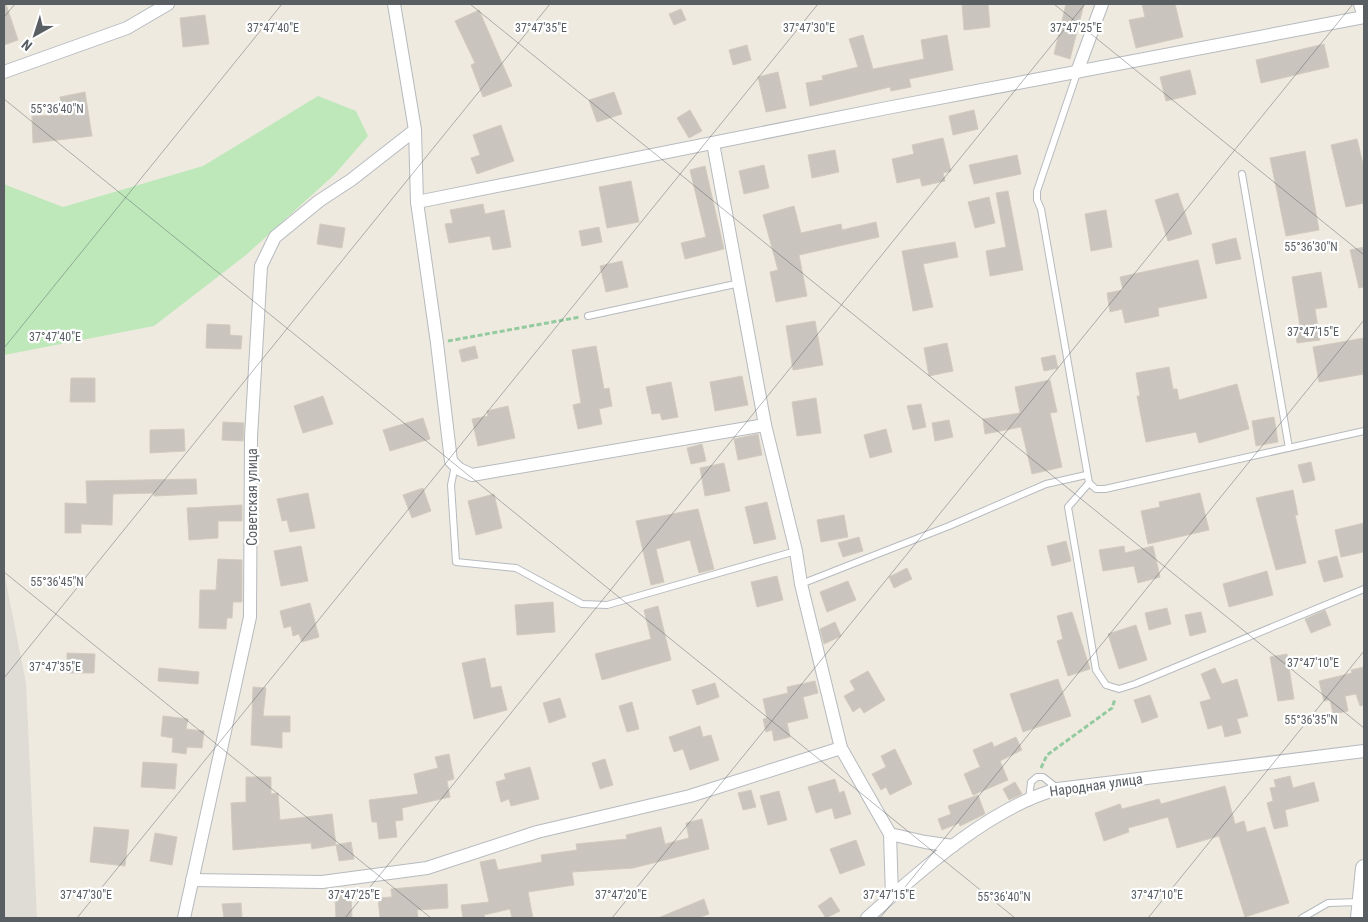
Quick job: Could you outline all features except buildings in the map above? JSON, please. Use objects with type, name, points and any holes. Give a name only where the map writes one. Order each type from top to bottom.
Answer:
[{"type":"street","points":[[4,72],[127,28],[168,4]]},
{"type":"street","points":[[394,4],[411,133],[417,202],[451,461],[472,475],[765,425]]},
{"type":"street","points":[[1077,72],[1102,4]]},
{"type":"street","points":[[1362,4],[1364,10]]},
{"type":"street","points":[[417,202],[1077,72],[1268,31],[1364,17]]},
{"type":"street","name":"Советская улица","points":[[184,918],[250,617],[251,437],[261,266],[275,237],[319,200],[351,180],[411,133]]},
{"type":"street","points":[[713,143],[765,425],[796,551],[801,584],[842,748],[890,834],[892,896]]},
{"type":"street","points":[[192,880],[322,882],[427,868],[537,832],[690,796],[842,748]]},
{"type":"street","name":"Народная улица","points":[[867,918],[953,846],[1028,799],[1058,789],[1364,751]]},
{"type":"street","points":[[890,834],[953,846]]},
{"type":"street","points":[[1360,910],[1364,875]]},
{"type":"lane","points":[[1077,72],[1037,191],[1037,200],[1041,209],[1089,484],[1096,489],[1105,489],[1364,431]]},
{"type":"lane","points":[[1242,174],[1289,448]]},
{"type":"lane","points":[[588,316],[740,283]]},
{"type":"lane","points":[[455,465],[451,485],[456,562],[516,568],[582,604],[607,604],[796,551]]},
{"type":"lane","points":[[801,584],[949,526],[1046,484],[1086,475]]},
{"type":"lane","points":[[1089,484],[1068,507],[1096,670],[1106,685],[1119,689],[1364,589]]},
{"type":"lane","points":[[1028,799],[1031,782],[1037,777],[1043,777],[1050,786],[1058,789]]},
{"type":"lane","points":[[1302,918],[1328,903],[1360,910]]},
{"type":"path","points":[[437,343],[588,316]]},
{"type":"path","points":[[1037,777],[1046,755],[1112,708],[1119,689]]},
{"type":"shaded area","points":[[4,572],[26,683],[37,918],[4,918]]},
{"type":"green space","points":[[318,96],[356,111],[368,136],[335,174],[246,255],[154,326],[4,355],[4,181],[6,185],[63,207],[203,166]]}]
